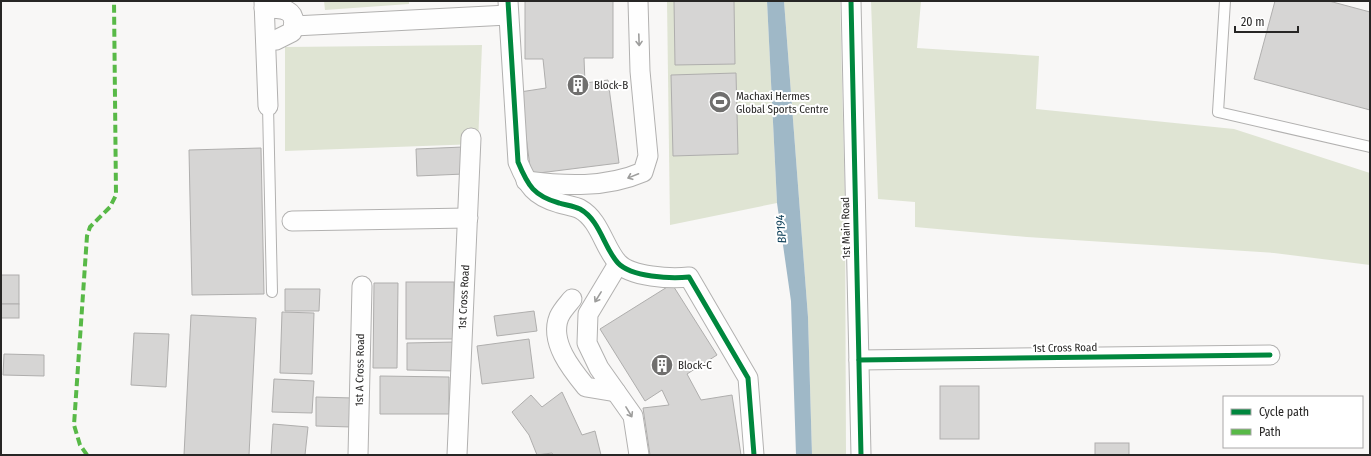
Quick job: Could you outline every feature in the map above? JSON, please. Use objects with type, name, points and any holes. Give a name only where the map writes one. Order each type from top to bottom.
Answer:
[{"type":"street","points":[[526,181],[555,184],[597,184],[628,179],[643,172],[648,156],[640,71],[638,1]]},
{"type":"street","name":"1st Main Road","points":[[851,1],[861,455]]},
{"type":"street","points":[[266,41],[276,40],[292,32],[294,26],[290,12],[282,8],[264,4],[268,106]]},
{"type":"street","points":[[294,26],[508,8],[518,162],[526,181],[543,198],[580,209],[597,226],[618,264],[647,276],[661,278],[689,277],[748,378],[754,455]]},
{"type":"street","name":"1st Cross Road","points":[[457,455],[471,138]]},
{"type":"street","points":[[292,221],[468,218]]},
{"type":"street","points":[[618,264],[588,314],[587,343],[600,368],[633,416],[639,455]]},
{"type":"street","name":"1st A Cross Road","points":[[358,455],[362,286]]},
{"type":"street","points":[[572,299],[559,317],[557,335],[563,356],[586,387],[616,392]]},
{"type":"street","name":"1st Cross Road","points":[[859,360],[1270,355]]},
{"type":"lane","points":[[1225,1],[1218,112],[1370,147]]},
{"type":"lane","points":[[268,106],[272,292]]},
{"type":"green space","points":[[324,1],[409,1],[409,4],[325,10]]},
{"type":"green space","name":"Machaxi Hermes Global Sports Centre","points":[[667,1],[767,1],[777,203],[670,225]]},
{"type":"green space","points":[[784,1],[840,1],[845,202],[846,455],[812,455],[808,317]]},
{"type":"green space","points":[[871,1],[921,1],[917,48],[1039,56],[1036,109],[1234,129],[1370,173],[1370,265],[1274,253],[1027,237],[915,227],[915,202],[878,199]]},
{"type":"green space","points":[[482,45],[478,144],[285,151],[285,47]]},
{"type":"water","name":"BP194","points":[[767,1],[784,1],[808,317],[812,455],[796,455],[791,301],[777,203]]},
{"type":"building","name":"Block-B","points":[[525,1],[613,1],[613,58],[584,58],[585,83],[608,80],[619,163],[531,174],[520,92],[546,88],[543,59],[525,59]]},
{"type":"building","points":[[674,1],[734,1],[735,64],[675,65]]},
{"type":"building","points":[[1275,1],[1329,1],[1370,12],[1370,110],[1254,79]]},
{"type":"building","points":[[736,73],[738,154],[673,156],[671,75]]},
{"type":"building","points":[[463,147],[464,174],[417,176],[416,149]]},
{"type":"building","points":[[261,148],[264,294],[192,295],[189,150]]},
{"type":"building","points":[[1,275],[19,275],[19,304],[1,304]]},
{"type":"building","points":[[406,282],[454,282],[454,339],[406,339]]},
{"type":"building","points":[[374,283],[398,283],[397,368],[373,368]]},
{"type":"building","name":"Block-C","points":[[672,284],[717,355],[687,374],[701,400],[732,395],[741,455],[650,455],[643,408],[669,405],[662,390],[645,401],[600,329]]},
{"type":"building","points":[[285,289],[320,289],[319,311],[285,311]]},
{"type":"building","points":[[1,304],[19,304],[19,318],[1,318]]},
{"type":"building","points":[[534,311],[537,331],[497,336],[494,316]]},
{"type":"building","points":[[282,312],[314,313],[312,374],[280,373]]},
{"type":"building","points":[[191,315],[256,318],[249,455],[184,455]]},
{"type":"building","points":[[134,333],[169,334],[166,387],[131,385]]},
{"type":"building","points":[[529,339],[534,378],[482,384],[477,346]]},
{"type":"building","points":[[455,342],[455,371],[407,370],[407,343]]},
{"type":"building","points":[[4,354],[44,355],[44,376],[3,375]]},
{"type":"building","points":[[380,376],[449,377],[449,414],[380,414]]},
{"type":"building","points":[[274,379],[314,381],[312,413],[272,412]]},
{"type":"building","points":[[940,386],[979,386],[979,439],[940,439]]},
{"type":"building","points":[[562,392],[582,435],[595,431],[601,455],[553,455],[552,453],[537,455],[529,435],[512,412],[531,395],[542,407]]},
{"type":"building","points":[[316,397],[353,398],[352,427],[316,426]]},
{"type":"building","points":[[273,424],[308,427],[305,455],[271,455]]},
{"type":"building","points":[[1095,443],[1129,443],[1129,455],[1095,455]]},
{"type":"marked path","points":[[87,455],[80,445],[74,425],[87,236],[90,227],[110,207],[116,195],[114,1]]},
{"type":"cycle path","points":[[508,1],[518,162],[525,178],[533,189],[543,197],[578,208],[587,214],[597,227],[613,257],[624,268],[652,276],[672,278],[689,277],[748,378],[754,455]]},
{"type":"cycle path","points":[[851,1],[861,455]]},
{"type":"cycle path","points":[[859,360],[1270,355]]},
{"type":"place","name":"Block-B","points":[[578,85]]},
{"type":"place","name":"Machaxi Hermes Global Sports Centre","points":[[720,102]]},
{"type":"place","name":"Block-C","points":[[662,365]]}]
